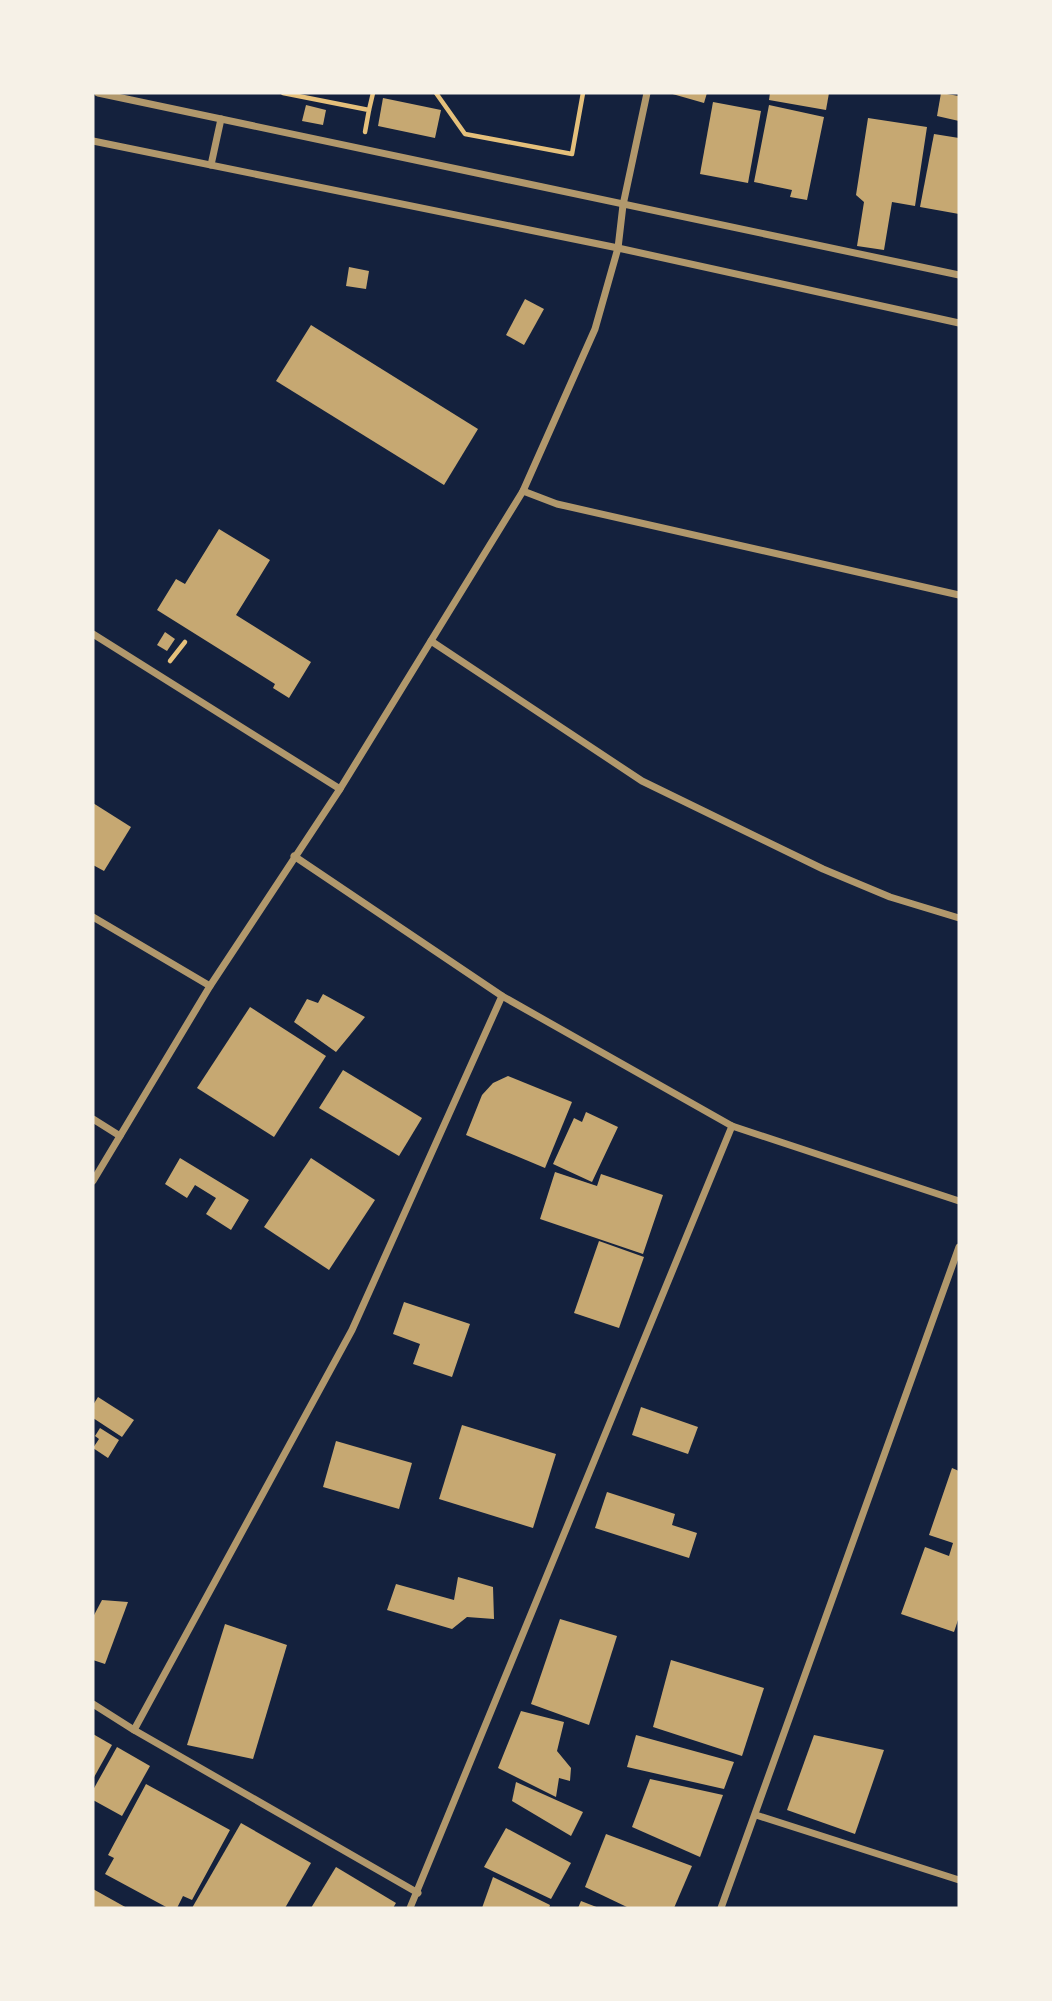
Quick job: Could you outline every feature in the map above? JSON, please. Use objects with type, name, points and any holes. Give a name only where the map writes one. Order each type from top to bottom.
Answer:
[{"type":"street","points":[[98,93],[959,275]]},
{"type":"street","points":[[93,1181],[209,986],[340,789],[523,491],[595,329],[618,248],[623,205],[646,93]]},
{"type":"street","points":[[211,165],[221,119]]},
{"type":"street","points":[[93,141],[618,248],[959,323]]},
{"type":"street","points":[[523,491],[557,504],[959,595]]},
{"type":"street","points":[[93,634],[340,789]]},
{"type":"street","points":[[430,640],[642,781],[823,869],[890,897],[959,918]]},
{"type":"street","points":[[294,856],[502,996],[732,1126],[959,1201]]},
{"type":"street","points":[[93,917],[209,986]]},
{"type":"street","points":[[134,1730],[352,1330],[502,996]]},
{"type":"street","points":[[93,1119],[120,1136]]},
{"type":"street","points":[[410,1908],[732,1126]]},
{"type":"street","points":[[721,1908],[959,1247]]},
{"type":"street","points":[[93,1704],[418,1893]]},
{"type":"street","points":[[756,1815],[959,1880]]},
{"type":"path","points":[[283,93],[369,110]]},
{"type":"path","points":[[364,138],[373,93]]},
{"type":"path","points":[[436,93],[465,134],[572,153],[583,93]]},
{"type":"building","points":[[669,93],[707,93],[704,103]]},
{"type":"building","points":[[770,93],[829,93],[826,110],[769,100]]},
{"type":"building","points":[[941,93],[959,96],[959,121],[937,116]]},
{"type":"building","points":[[383,98],[441,110],[435,138],[378,126]]},
{"type":"building","points":[[713,102],[761,111],[748,183],[700,174]]},
{"type":"building","points":[[306,105],[326,110],[323,125],[302,121]]},
{"type":"building","points":[[769,105],[824,117],[807,200],[790,197],[792,190],[754,182]]},
{"type":"building","points":[[868,118],[927,127],[915,206],[892,202],[884,250],[857,246],[864,202],[856,195]]},
{"type":"building","points":[[934,134],[959,138],[959,214],[920,207]]},
{"type":"building","points":[[349,267],[369,271],[366,289],[346,286]]},
{"type":"building","points":[[525,299],[544,309],[524,345],[506,335]]},
{"type":"building","points":[[311,325],[478,429],[444,485],[276,381]]},
{"type":"building","points":[[219,529],[270,560],[236,615],[311,662],[289,698],[273,688],[275,684],[157,610],[176,579],[185,584]]},
{"type":"building","points":[[165,632],[175,639],[167,651],[157,645]]},
{"type":"building","points":[[93,803],[131,827],[104,871],[93,865]]},
{"type":"building","points":[[323,994],[365,1017],[336,1052],[294,1022],[307,999],[318,1003]]},
{"type":"building","points":[[250,1007],[326,1056],[274,1137],[197,1088]]},
{"type":"building","points":[[343,1070],[422,1118],[399,1156],[319,1108]]},
{"type":"building","points":[[508,1076],[572,1102],[545,1168],[466,1135],[482,1095],[493,1083]]},
{"type":"building","points":[[586,1112],[618,1127],[592,1182],[553,1164],[574,1118],[582,1122]]},
{"type":"building","points":[[180,1158],[249,1200],[231,1230],[206,1214],[216,1198],[195,1185],[187,1198],[165,1184]]},
{"type":"building","points":[[311,1158],[375,1200],[329,1270],[264,1227]]},
{"type":"building","points":[[555,1172],[597,1186],[601,1174],[663,1195],[643,1254],[540,1219]]},
{"type":"building","points":[[599,1241],[644,1257],[619,1328],[574,1313]]},
{"type":"building","points":[[404,1302],[470,1324],[452,1377],[413,1364],[420,1344],[393,1334]]},
{"type":"building","points":[[98,1397],[134,1420],[122,1437],[93,1418],[93,1405]]},
{"type":"building","points":[[641,1407],[698,1427],[688,1454],[632,1435]]},
{"type":"building","points":[[462,1425],[556,1454],[533,1528],[439,1499]]},
{"type":"building","points":[[100,1428],[119,1440],[108,1458],[93,1448],[99,1439],[95,1436]]},
{"type":"building","points":[[336,1441],[412,1463],[399,1509],[323,1487]]},
{"type":"building","points":[[952,1468],[959,1471],[959,1617],[954,1632],[901,1614],[925,1547],[949,1556],[953,1543],[929,1535]]},
{"type":"building","points":[[607,1492],[675,1514],[672,1525],[697,1533],[689,1558],[595,1528]]},
{"type":"building","points":[[458,1577],[493,1587],[494,1619],[467,1617],[452,1629],[387,1610],[396,1584],[454,1600]]},
{"type":"building","points":[[102,1600],[128,1602],[105,1664],[93,1660],[93,1617]]},
{"type":"building","points":[[560,1619],[617,1636],[589,1725],[531,1704]]},
{"type":"building","points":[[225,1624],[287,1645],[253,1759],[187,1745]]},
{"type":"building","points":[[671,1660],[764,1688],[742,1756],[653,1727]]},
{"type":"building","points":[[521,1711],[564,1722],[557,1751],[571,1768],[570,1781],[559,1778],[556,1797],[498,1768]]},
{"type":"building","points":[[93,1734],[112,1745],[93,1779]]},
{"type":"building","points":[[636,1735],[734,1762],[724,1789],[627,1767]]},
{"type":"building","points":[[814,1735],[884,1750],[855,1834],[787,1810]]},
{"type":"building","points":[[117,1747],[150,1766],[122,1816],[93,1800],[93,1790]]},
{"type":"building","points":[[650,1779],[723,1795],[700,1857],[632,1827]]},
{"type":"building","points":[[516,1782],[583,1812],[571,1836],[512,1801]]},
{"type":"building","points":[[146,1784],[230,1830],[192,1900],[183,1896],[177,1908],[168,1908],[105,1874],[114,1858],[108,1855]]},
{"type":"building","points":[[241,1823],[311,1863],[285,1908],[192,1908]]},
{"type":"building","points":[[506,1828],[571,1863],[551,1899],[484,1867]]},
{"type":"building","points":[[606,1834],[692,1866],[674,1908],[629,1908],[585,1887]]},
{"type":"building","points":[[336,1867],[396,1903],[393,1908],[311,1908]]},
{"type":"building","points":[[493,1877],[550,1905],[549,1908],[482,1908]]},
{"type":"building","points":[[93,1889],[127,1908],[93,1908]]},
{"type":"building","points":[[581,1901],[599,1908],[578,1908]]}]
